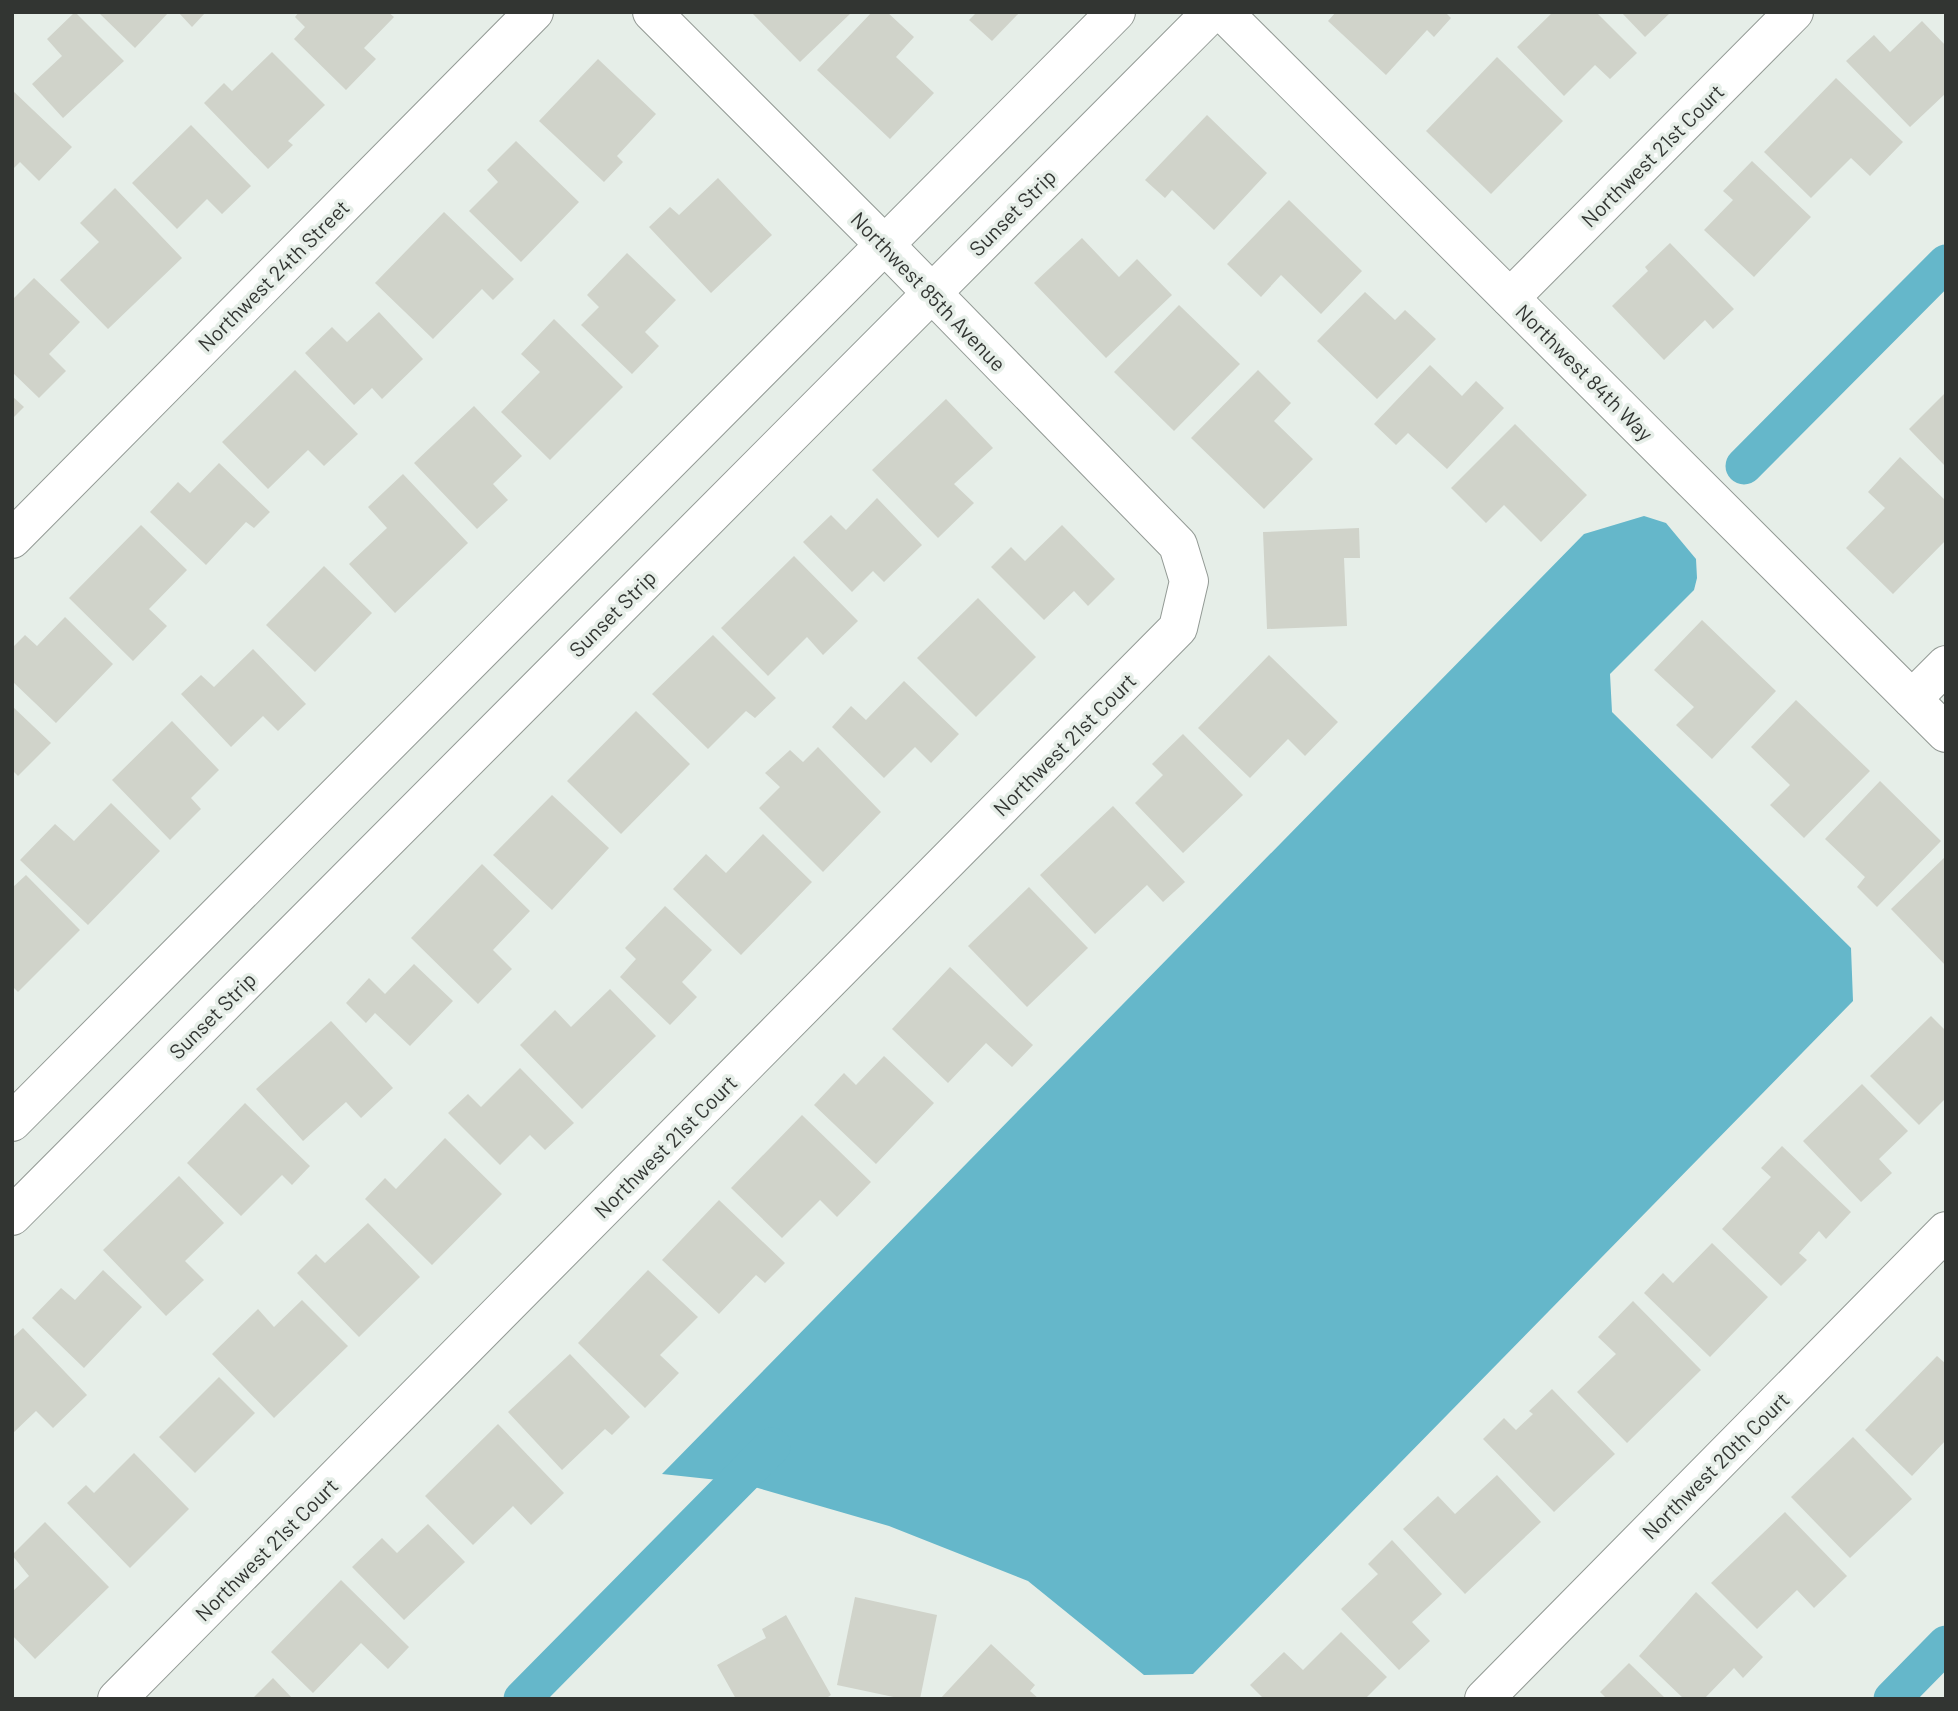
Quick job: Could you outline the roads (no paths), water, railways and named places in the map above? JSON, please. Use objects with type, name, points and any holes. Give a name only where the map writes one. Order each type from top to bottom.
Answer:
[{"type":"street","name":"Northwest 24th Street","points":[[12,538],[534,12]]},
{"type":"street","name":"Northwest 85th Avenue","points":[[652,12],[884,244],[1178,545],[1189,581]]},
{"type":"street","points":[[12,1122],[1116,12]]},
{"type":"street","name":"Sunset Strip","points":[[12,1216],[1212,12]]},
{"type":"street","name":"Northwest 84th Way","points":[[1223,12],[1946,733]]},
{"type":"street","name":"Northwest 21st Court","points":[[1510,298],[1794,12]]},
{"type":"street","name":"Northwest 21st Court","points":[[117,1699],[1178,628],[1189,581]]},
{"type":"street","points":[[1912,699],[1946,665]]},
{"type":"street","name":"Northwest 20th Court","points":[[1484,1699],[1946,1231]]},
{"type":"water","points":[[1644,516],[1666,523],[1696,559],[1697,578],[1694,590],[1610,674],[1612,712],[1851,948],[1853,1001],[1193,1674],[1144,1675],[1028,1581],[889,1526],[737,1482],[662,1474],[1584,534]]},
{"type":"waterway","points":[[1744,466],[1946,263]]},
{"type":"waterway","points":[[522,1699],[772,1446]]},
{"type":"waterway","points":[[1892,1699],[1946,1644]]}]
